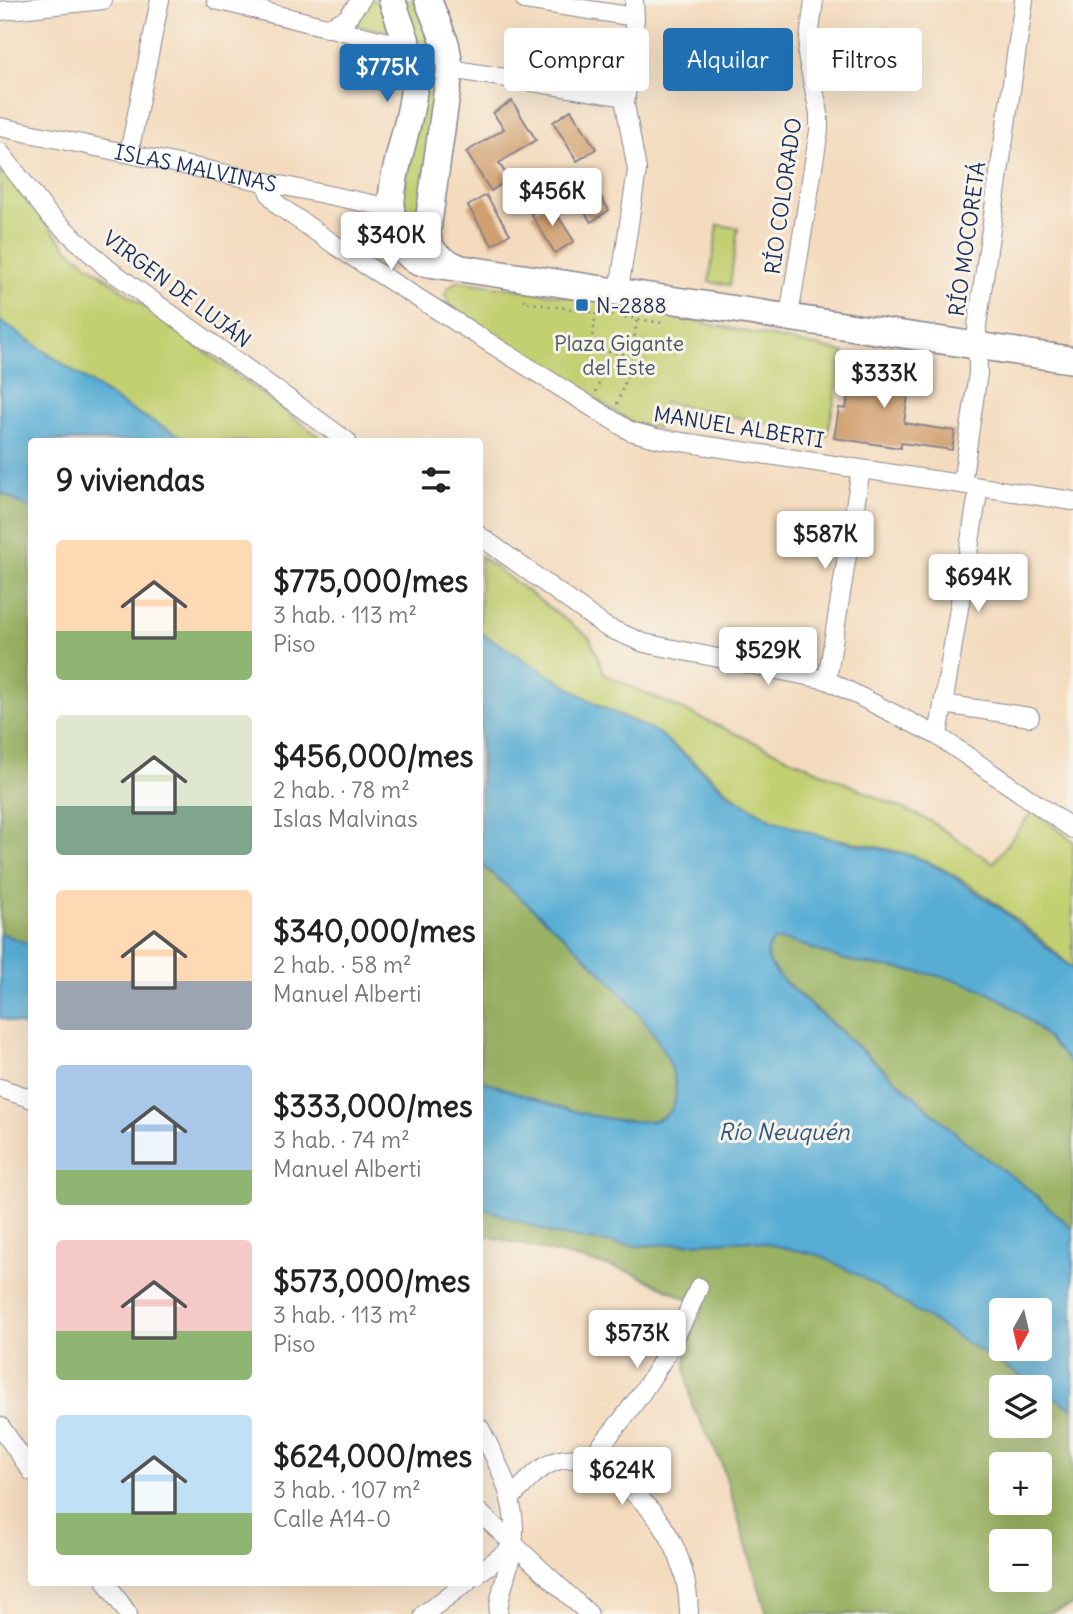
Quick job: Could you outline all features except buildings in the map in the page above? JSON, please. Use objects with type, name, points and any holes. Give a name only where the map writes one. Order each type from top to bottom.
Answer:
[{"type":"main road","points":[[392,0],[408,47],[414,90],[391,208],[394,235],[410,257],[426,265],[459,267],[1073,360]]},
{"type":"main road","points":[[428,0],[446,45],[450,69],[427,233],[432,251],[438,257],[459,267]]},
{"type":"street","points":[[0,11],[103,0]]},
{"type":"street","points":[[129,153],[160,0]]},
{"type":"street","points":[[216,0],[408,47]]},
{"type":"street","points":[[326,28],[346,19],[361,0]]},
{"type":"street","points":[[525,0],[634,8],[626,114],[636,170],[619,291]]},
{"type":"street","name":"RÍO COLORADO","points":[[789,316],[818,131],[818,113],[807,55],[814,0]]},
{"type":"street","name":"RÍO MOCORETÁ","points":[[938,736],[970,485],[977,378],[977,326],[1024,0]]},
{"type":"street","points":[[450,69],[626,97]]},
{"type":"street","name":"ISLAS MALVINAS","points":[[0,127],[391,208]]},
{"type":"street","name":"VIRGEN DE LUJÁN","points":[[0,152],[48,214],[107,268],[343,438]]},
{"type":"street","name":"MANUEL ALBERTI","points":[[267,182],[272,198],[284,209],[370,268],[624,429],[656,438],[1073,501]]},
{"type":"street","points":[[827,680],[861,468]]},
{"type":"street","points":[[483,538],[617,633],[644,643],[827,680],[938,736],[1073,829]]},
{"type":"street","points":[[943,704],[1030,717]]},
{"type":"street","points":[[0,1088],[28,1098]]},
{"type":"street","points":[[588,1460],[623,1422],[653,1380],[679,1335],[699,1287]]},
{"type":"street","points":[[0,1426],[28,1466]]},
{"type":"street","points":[[483,1434],[503,1475],[515,1523],[513,1547],[498,1614]]},
{"type":"street","points":[[510,1499],[549,1464],[563,1459],[588,1460],[635,1493],[660,1520],[682,1564],[689,1614]]},
{"type":"street","points":[[483,1516],[513,1547],[589,1614]]},
{"type":"street","points":[[483,1570],[513,1547]]},
{"type":"street","points":[[109,1586],[128,1614]]},
{"type":"street","points":[[424,1614],[462,1586]]},
{"type":"path","points":[[526,293],[524,302],[663,323]]},
{"type":"path","points":[[596,313],[592,343],[602,351],[632,355]]},
{"type":"path","points":[[615,408],[632,355],[637,319]]},
{"type":"path","points":[[595,395],[610,352]]},
{"type":"green space","points":[[368,0],[382,0],[389,31],[356,26]]},
{"type":"green space","points":[[401,0],[420,0],[441,53],[426,256],[399,227],[421,85]]},
{"type":"green space","points":[[0,169],[69,250],[321,438],[183,438],[128,408],[0,321]]},
{"type":"green space","points":[[718,225],[738,228],[730,285],[709,282]]},
{"type":"green space","name":"Plaza Gigante del Este","points":[[458,281],[686,313],[685,319],[844,352],[827,436],[664,402],[658,428],[634,424],[450,306],[445,295],[449,287]]},
{"type":"green space","points":[[0,492],[28,507],[28,944],[0,933]]},
{"type":"green space","points":[[483,558],[590,638],[605,675],[930,821],[993,863],[1033,811],[1073,841],[1073,969],[1019,921],[954,875],[913,856],[808,832],[761,815],[664,740],[552,678],[483,634]]},
{"type":"green space","points":[[483,866],[600,971],[657,1039],[673,1071],[675,1099],[671,1109],[656,1120],[625,1121],[561,1108],[483,1081]]},
{"type":"green space","points":[[775,940],[801,945],[842,959],[942,976],[974,986],[1003,1001],[1040,1031],[1073,1067],[1073,1229],[1022,1184],[976,1151],[778,975],[767,953],[770,944]]},
{"type":"green space","points":[[483,1208],[557,1235],[635,1246],[750,1240],[819,1255],[860,1275],[989,1356],[989,1362],[999,1362],[1019,1375],[989,1375],[989,1438],[1052,1438],[1052,1396],[1073,1409],[1073,1605],[1045,1614],[767,1614],[721,1462],[692,1405],[686,1371],[687,1339],[704,1307],[631,1272],[483,1235]]},
{"type":"water","points":[[0,321],[128,408],[183,438],[28,438],[28,507],[0,492]]},
{"type":"water","name":"Río Neuquén","points":[[483,634],[598,705],[659,733],[727,793],[773,820],[823,837],[915,856],[945,871],[1002,910],[1073,969],[1073,1067],[1052,1043],[1016,1010],[974,986],[942,976],[842,959],[801,944],[784,941],[775,940],[767,955],[775,972],[804,1000],[976,1151],[1022,1184],[1073,1229],[1073,1409],[1052,1396],[1052,1375],[1019,1375],[998,1362],[1052,1362],[1052,1298],[989,1298],[989,1357],[860,1276],[819,1255],[750,1240],[635,1246],[557,1235],[483,1208],[483,1081],[561,1108],[604,1118],[650,1121],[660,1118],[671,1109],[675,1099],[673,1071],[657,1039],[600,971],[483,866]]},
{"type":"water","points":[[0,933],[28,944],[28,1027],[0,1018]]},
{"type":"place","name":"N-2888","points":[[582,305]]}]
